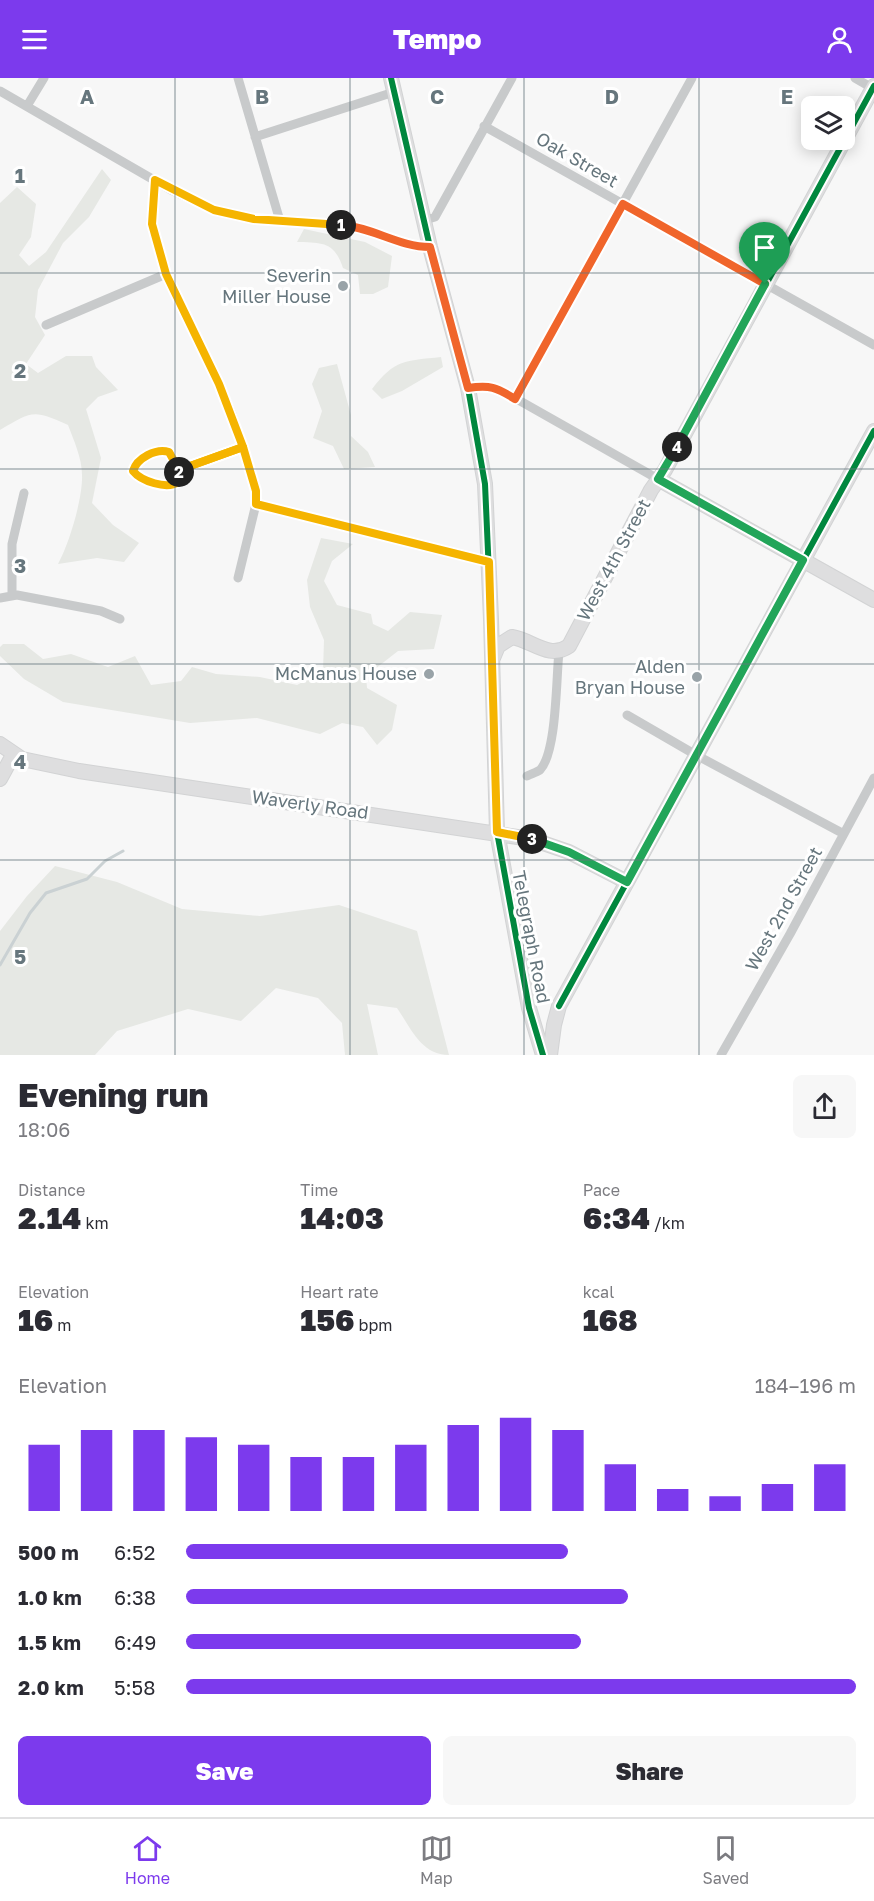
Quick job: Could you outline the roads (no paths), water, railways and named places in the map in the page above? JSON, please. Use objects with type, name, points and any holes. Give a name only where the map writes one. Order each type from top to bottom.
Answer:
[{"type":"street","points":[[27,106],[44,78]]},
{"type":"street","points":[[238,78],[280,221]]},
{"type":"street","points":[[425,220],[435,217],[512,78]]},
{"type":"street","points":[[515,399],[692,78]]},
{"type":"street","points":[[855,78],[874,88]]},
{"type":"street","points":[[255,137],[392,85]]},
{"type":"street","name":"Telegraph Road","points":[[392,85],[430,247],[468,388],[485,484],[493,660],[497,832],[529,1008],[543,1055]]},
{"type":"street","name":"West 4th Street","points":[[559,652],[569,646],[658,479],[874,88]]},
{"type":"street","points":[[0,91],[155,180],[214,210],[254,219],[348,226],[369,230],[417,247],[430,247]]},
{"type":"street","name":"Oak Street","points":[[484,126],[874,345]]},
{"type":"street","points":[[155,180],[152,224],[166,274],[219,384],[243,447],[256,491],[256,504],[238,578]]},
{"type":"street","points":[[46,325],[166,274]]},
{"type":"street","points":[[468,388],[487,386],[499,389],[874,600]]},
{"type":"street","points":[[550,1055],[559,1006],[874,431]]},
{"type":"street","points":[[179,470],[243,447]]},
{"type":"street","points":[[159,450],[172,455],[179,470],[178,482],[169,486],[142,478],[133,471],[137,463],[159,450]]},
{"type":"street","points":[[12,596],[12,544],[24,493]]},
{"type":"street","points":[[256,504],[489,562]]},
{"type":"street","points":[[0,598],[18,595],[101,611],[120,619]]},
{"type":"street","points":[[491,619],[512,637],[525,640],[542,649],[559,652],[554,717],[546,759],[540,770],[527,776]]},
{"type":"street","points":[[493,660],[498,646],[512,637]]},
{"type":"street","points":[[627,715],[696,755],[844,834]]},
{"type":"street","name":"Waverly Road","points":[[0,744],[13,754],[33,763],[531,838],[588,860],[627,882]]},
{"type":"street","points":[[0,780],[13,754]]},
{"type":"street","name":"West 2nd Street","points":[[721,1055],[874,778]]},
{"type":"street","points":[[529,1008],[542,1014],[559,1006]]},
{"type":"waterway","points":[[0,965],[30,913],[46,893],[87,879],[105,861],[123,851]]},
{"type":"place","name":"Severin Miller House","points":[[343,286]]},
{"type":"place","name":"McManus House","points":[[429,674]]},
{"type":"place","name":"Alden Bryan House","points":[[697,677]]}]
